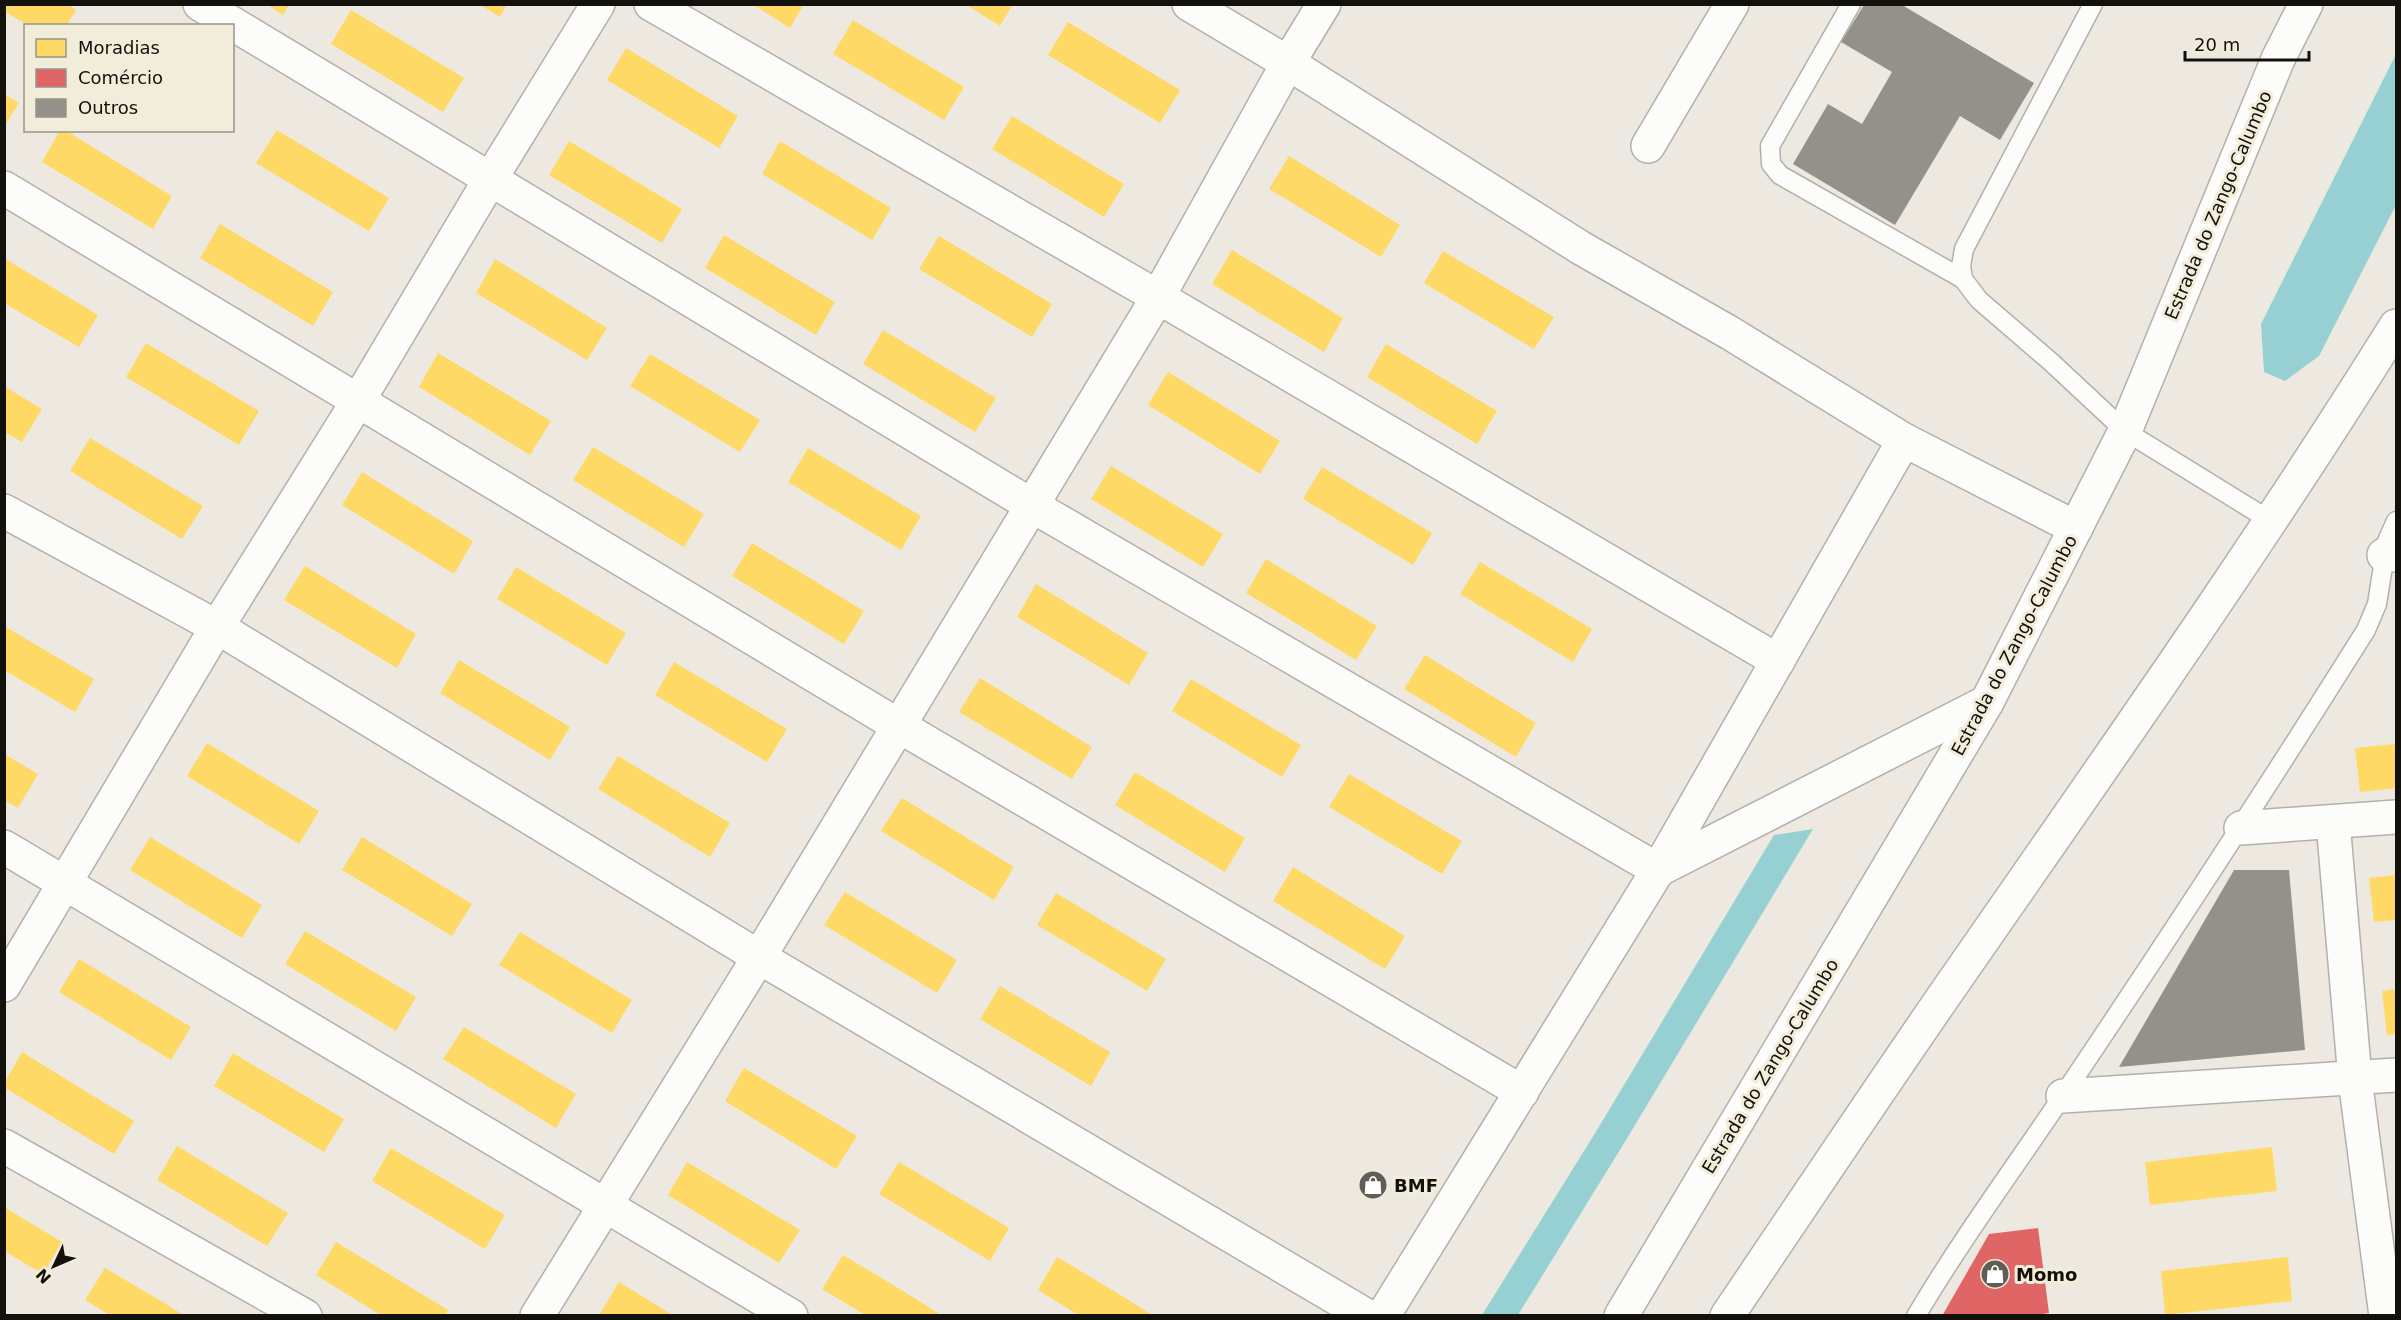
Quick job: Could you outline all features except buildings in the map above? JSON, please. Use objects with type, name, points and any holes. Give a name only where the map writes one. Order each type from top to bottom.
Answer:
[{"type":"street","points":[[200,4],[233,24]]},
{"type":"street","points":[[4,985],[67,883],[217,627],[358,401],[598,4]]},
{"type":"street","points":[[651,4],[1158,297],[1778,661]]},
{"type":"street","points":[[1189,4],[1288,63],[1581,248],[1730,333],[1904,440],[2076,528]]},
{"type":"street","points":[[537,1316],[759,957],[1158,297],[1288,63],[1324,4]]},
{"type":"street","points":[[1648,146],[1732,4]]},
{"type":"street","name":"Estrada do Zango-Calumbo","points":[[1621,1316],[1987,702],[2124,430],[2278,59],[2306,4]]},
{"type":"street","points":[[234,24],[1031,505],[1658,870]]},
{"type":"street","points":[[4,188],[899,726],[1522,1092]]},
{"type":"street","points":[[1727,1316],[2271,521],[2397,326]]},
{"type":"street","points":[[1383,1316],[1658,870],[1904,440]]},
{"type":"street","points":[[4,511],[217,627],[759,957],[1367,1316]]},
{"type":"street","points":[[1658,870],[1987,702]]},
{"type":"street","points":[[2241,828],[2397,817]]},
{"type":"street","points":[[2333,822],[2355,1079],[2386,1316]]},
{"type":"street","points":[[4,847],[791,1316]]},
{"type":"street","points":[[2063,1096],[2397,1075]]},
{"type":"street","points":[[4,1146],[305,1316]]},
{"type":"lane","points":[[1851,4],[1770,146],[1771,164],[1780,175],[1963,279],[1979,300],[2051,362],[2124,430],[2271,521]]},
{"type":"lane","points":[[1963,279],[1961,266],[1964,249],[2093,4]]},
{"type":"lane","points":[[1916,1316],[1948,1262],[2063,1096],[2241,828],[2366,630],[2378,604],[2390,555],[2388,541],[2397,521]]},
{"type":"water","points":[[2396,54],[2396,205],[2319,356],[2285,381],[2264,372],[2261,324]]},
{"type":"water","points":[[1813,829],[1518,1315],[1482,1315],[1597,1130],[1774,835]]},
{"type":"place","name":"BMF","points":[[1373,1185]]},
{"type":"place","name":"Momo","points":[[1995,1274]]}]
